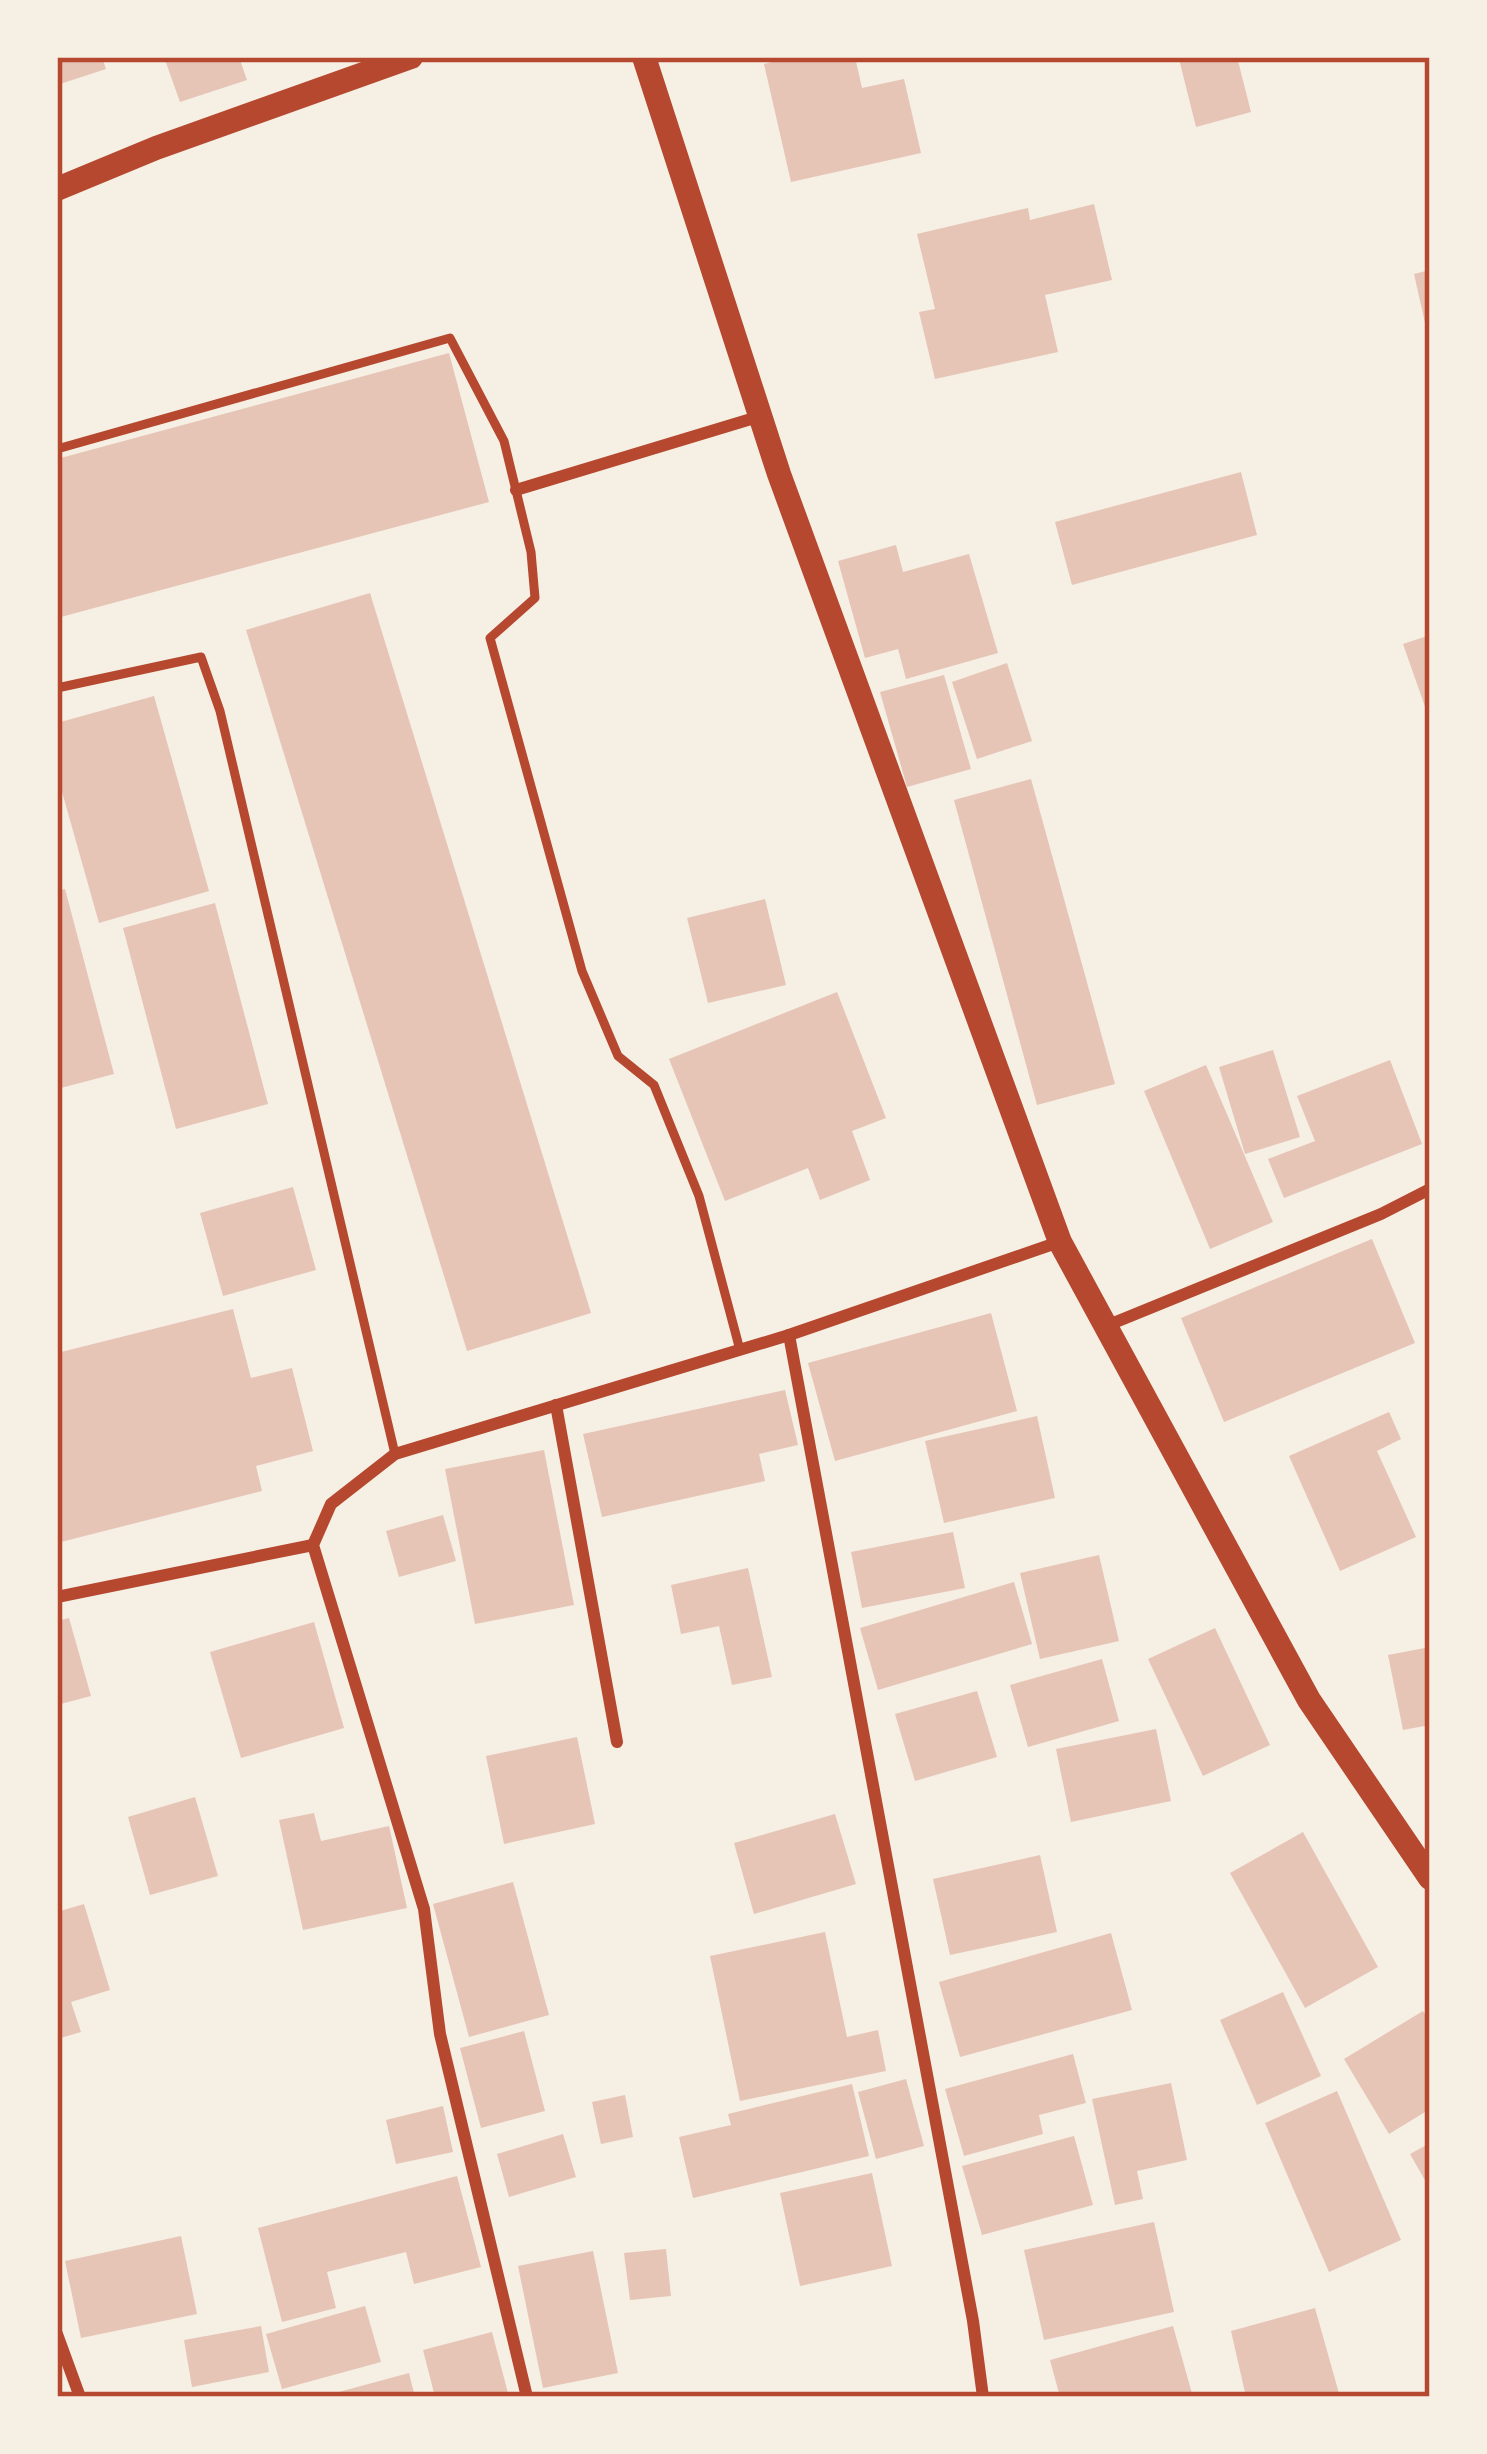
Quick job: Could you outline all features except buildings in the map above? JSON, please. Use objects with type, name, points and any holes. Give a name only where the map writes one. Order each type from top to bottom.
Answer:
[{"type":"main road","points":[[57,189],[156,148],[411,57]]},
{"type":"main road","points":[[644,57],[761,416],[1060,1242],[1309,1700],[1429,1874]]},
{"type":"street","points":[[516,490],[761,416]]},
{"type":"street","points":[[1105,1326],[1381,1214],[1430,1189]]},
{"type":"street","points":[[527,2397],[440,2034],[424,1909],[314,1545],[331,1504],[394,1454],[789,1335],[1060,1242]]},
{"type":"street","points":[[789,1335],[973,2321],[983,2397]]},
{"type":"street","points":[[556,1406],[617,1742]]},
{"type":"street","points":[[57,1597],[314,1545]]},
{"type":"street","points":[[57,2334],[80,2397]]},
{"type":"lane","points":[[57,449],[450,338],[503,441],[531,552],[535,598],[490,638],[582,971],[618,1056],[654,1084],[699,1196],[740,1350]]},
{"type":"lane","points":[[57,688],[201,657],[220,711],[394,1454]]}]
